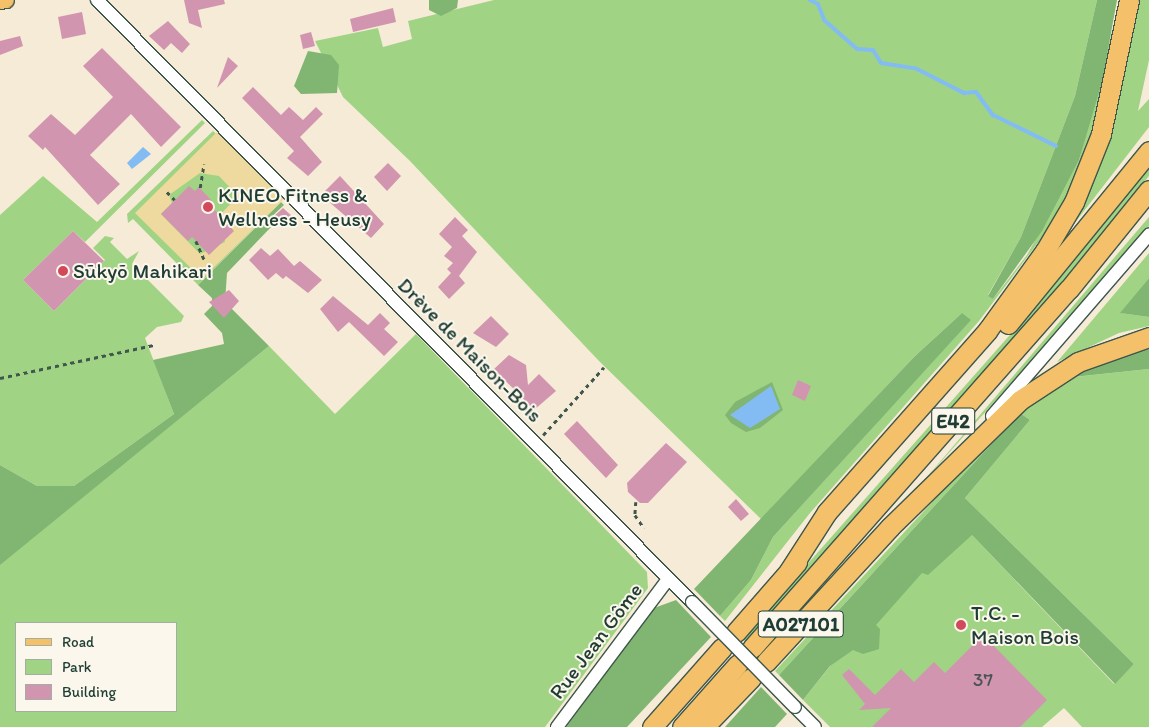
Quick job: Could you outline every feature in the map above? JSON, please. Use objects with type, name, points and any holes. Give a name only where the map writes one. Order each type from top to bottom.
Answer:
[{"type":"highway","points":[[789,571],[827,512],[987,331],[1045,251],[1074,202],[1098,142],[1129,0]]},
{"type":"highway","name":"E42","points":[[736,632],[1050,276],[1149,151]]},
{"type":"highway","name":"E42","points":[[752,648],[1063,296],[1149,190]]},
{"type":"highway","points":[[947,469],[1048,379],[1093,356],[1149,337]]},
{"type":"highway","name":"A027101","points":[[766,662],[947,469]]},
{"type":"highway","points":[[652,727],[722,648]]},
{"type":"highway","points":[[682,727],[738,664]]},
{"type":"highway","points":[[704,727],[751,678]]},
{"type":"main road","points":[[0,1],[6,0]]},
{"type":"street","name":"Drève de Maison-Bois","points":[[97,0],[815,727]]},
{"type":"street","points":[[947,469],[1149,235]]},
{"type":"street","name":"Rue Jean Gôme","points":[[557,727],[668,579]]},
{"type":"path","points":[[200,188],[204,164]]},
{"type":"path","points":[[167,192],[175,200]]},
{"type":"path","points":[[196,242],[205,261]]},
{"type":"path","points":[[0,378],[154,345]]},
{"type":"path","points":[[535,444],[604,367]]},
{"type":"path","points":[[636,502],[635,515],[644,528]]},
{"type":"green space","points":[[429,0],[458,0],[457,8],[441,16],[429,10]]},
{"type":"green space","points":[[494,0],[1097,0],[1075,96],[1021,237],[988,295],[993,299],[1027,255],[1079,160],[1120,0],[1100,112],[1066,201],[1046,232],[979,321],[810,513],[725,621],[720,616],[751,580],[773,537],[872,428],[962,313],[915,356],[761,519],[599,361],[410,161],[343,97],[315,41],[378,28],[383,47],[412,39],[408,21]]},
{"type":"green space","points":[[1097,0],[1117,0],[1102,82],[1079,160],[1042,231],[993,299],[988,296],[1021,237],[1075,96]]},
{"type":"green space","points":[[1137,0],[1149,0],[1149,60],[1138,111],[1149,99],[1149,127],[1060,242],[1110,133]]},
{"type":"green space","points":[[308,51],[331,55],[339,65],[337,93],[301,94],[294,86]]},
{"type":"green space","points":[[202,120],[205,123],[85,242],[73,231],[23,280],[54,311],[105,260],[93,248],[105,236],[114,238],[110,242],[127,259],[139,251],[132,264],[184,316],[181,322],[157,327],[145,338],[174,414],[74,486],[37,486],[0,465],[0,215],[43,176],[97,222]]},
{"type":"green space","name":"KINEO Fitness & Wellness - Heusy","points":[[213,131],[282,200],[198,285],[133,219],[128,223],[127,214]]},
{"type":"green space","points":[[1149,166],[1149,176],[1058,287],[746,642],[742,638],[1055,284]]},
{"type":"green space","points":[[281,202],[284,205],[267,221],[272,226],[227,273],[225,302],[269,346],[0,565],[0,465],[37,486],[74,486],[174,414],[153,360],[224,344],[222,333],[204,314],[212,306],[212,298],[198,285]]},
{"type":"green space","points":[[1149,217],[1149,226],[1141,237],[915,491]]},
{"type":"green space","points":[[1149,253],[1149,278],[1121,313],[1149,317],[1149,326],[1119,333],[1057,362]]},
{"type":"green space","points":[[1149,278],[1149,317],[1120,313]]},
{"type":"green space","points":[[962,313],[971,320],[773,537],[751,580],[720,616],[694,589],[915,356]]},
{"type":"green space","points":[[416,334],[647,572],[648,588],[545,727],[0,727],[0,564],[269,346],[335,414]]},
{"type":"green space","points":[[1149,344],[1149,349],[1112,358],[1065,378],[1149,369],[1149,727],[1082,727],[1064,708],[1042,727],[830,727],[803,700],[952,514],[1114,684],[1134,664],[965,498],[1030,420],[1020,413],[779,675],[775,671],[1017,411],[1074,371]]},
{"type":"green space","points":[[1149,349],[1149,369],[1064,378],[1112,358]]},
{"type":"green space","points":[[772,382],[783,410],[760,428],[746,432],[731,423],[725,415],[735,402]]},
{"type":"green space","points":[[1020,413],[1030,420],[965,498],[1134,664],[1115,684],[972,535],[928,575],[922,573],[876,625],[880,629],[879,649],[863,654],[853,650],[830,666],[803,700],[779,675]]},
{"type":"green space","points":[[676,600],[711,637],[627,727],[566,727],[654,608]]},
{"type":"green space","points":[[761,687],[787,714],[775,727],[725,727]]},
{"type":"sand","name":"KINEO Fitness & Wellness - Heusy","points":[[218,131],[285,198],[202,279],[135,213]],"holes":[[[200,173],[219,176],[238,196],[219,216],[225,242],[200,254],[161,214],[172,203],[169,195]]]},
{"type":"water","points":[[143,147],[151,154],[132,169],[127,163]]},
{"type":"water","points":[[771,386],[780,409],[750,428],[730,415]]},
{"type":"building","points":[[184,0],[224,0],[225,4],[198,10],[202,28],[189,23]]},
{"type":"building","points":[[393,8],[396,22],[353,32],[350,19]]},
{"type":"building","points":[[82,12],[86,34],[62,39],[58,17]]},
{"type":"building","points":[[168,21],[190,44],[182,53],[171,43],[164,50],[149,36]]},
{"type":"building","points":[[311,32],[315,46],[303,49],[300,35]]},
{"type":"building","points":[[20,36],[23,46],[0,55],[0,41]]},
{"type":"building","points":[[102,48],[181,127],[161,147],[131,114],[90,155],[120,184],[98,205],[45,147],[43,150],[28,136],[51,114],[75,135],[113,97],[83,66]]},
{"type":"building","points":[[228,57],[238,66],[217,88]]},
{"type":"building","points":[[253,87],[281,115],[289,107],[303,120],[316,107],[323,114],[300,137],[322,162],[308,176],[287,158],[294,151],[242,98]]},
{"type":"building","points":[[388,163],[401,176],[387,191],[374,177]]},
{"type":"building","points":[[340,176],[384,224],[371,238],[321,195]]},
{"type":"building","points":[[189,186],[195,191],[199,187],[212,201],[209,204],[234,231],[209,255],[192,237],[188,241],[161,214]]},
{"type":"building","points":[[283,208],[293,217],[282,228],[272,218]]},
{"type":"building","points":[[455,217],[468,230],[462,236],[477,252],[459,276],[465,283],[449,299],[438,287],[451,273],[447,269],[453,263],[444,256],[452,247],[439,234]]},
{"type":"building","name":"Sūkyō Mahikari","points":[[73,231],[104,261],[54,311],[23,280]]},
{"type":"building","points":[[261,248],[270,256],[278,249],[294,266],[300,261],[322,280],[308,293],[286,276],[283,279],[276,273],[268,280],[249,260]]},
{"type":"building","points":[[229,290],[239,301],[224,318],[209,302]]},
{"type":"building","points":[[333,296],[368,325],[380,313],[390,323],[384,329],[398,342],[384,356],[349,322],[338,332],[320,309]]},
{"type":"building","points":[[491,316],[509,334],[496,347],[473,333]]},
{"type":"building","points":[[509,355],[526,365],[528,385],[539,374],[556,391],[534,410],[494,369]]},
{"type":"building","points":[[798,380],[811,386],[805,401],[792,395]]},
{"type":"building","points":[[577,421],[618,465],[606,478],[564,434]]},
{"type":"building","points":[[666,443],[687,462],[648,503],[640,503],[628,492],[627,483]]},
{"type":"building","points":[[736,499],[749,514],[741,521],[728,507]]},
{"type":"building","points":[[983,635],[1047,700],[1020,727],[872,727],[891,708],[859,710],[865,704],[842,675],[849,669],[875,695],[901,669],[914,682],[934,662],[945,673]]},
{"type":"waterway","points":[[810,0],[818,4],[824,20],[857,49],[873,50],[881,63],[917,69],[964,93],[976,92],[993,115],[1056,146]]},
{"type":"place","name":"KINEO Fitness & Wellness - Heusy","points":[[208,207]]},
{"type":"place","name":"Sūkyō Mahikari","points":[[63,271]]},
{"type":"place","name":"T.C. - Maison Bois","points":[[961,625]]}]
